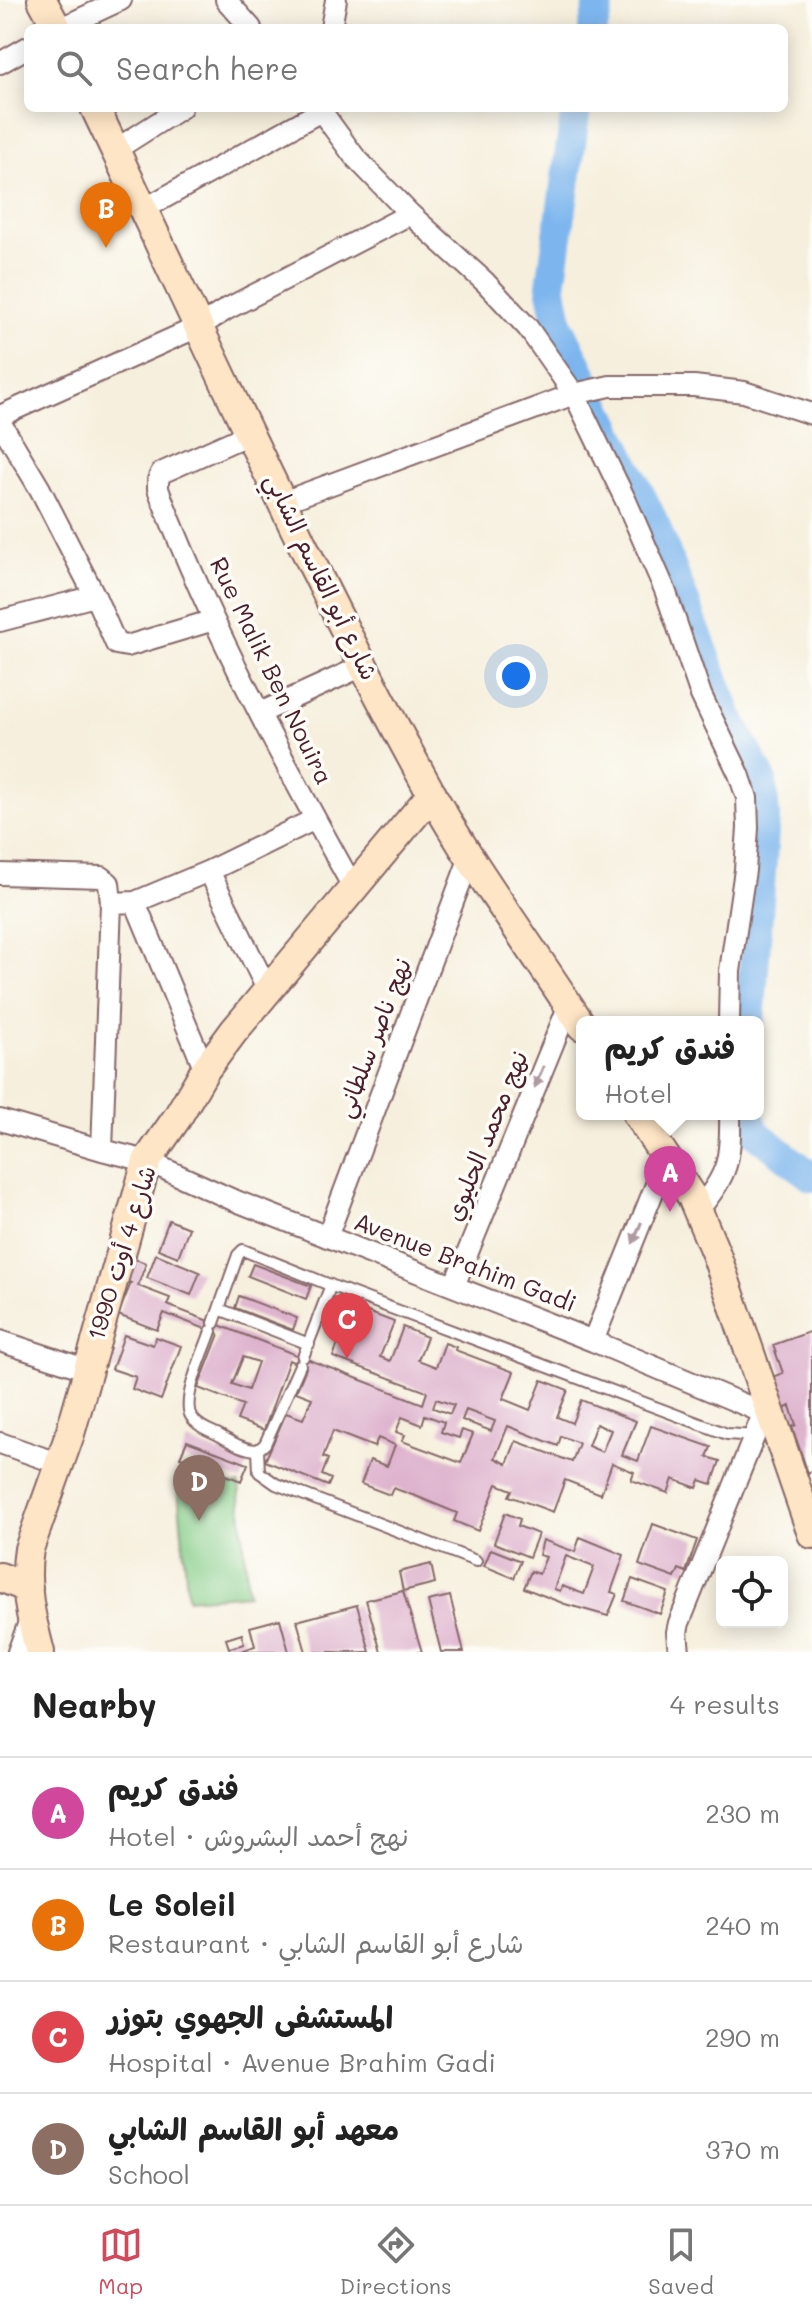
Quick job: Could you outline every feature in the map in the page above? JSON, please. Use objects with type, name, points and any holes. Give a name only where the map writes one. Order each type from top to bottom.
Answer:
[{"type":"main road","points":[[42,0],[57,24]]},
{"type":"main road","name":"شارع أبو القاسم الشابي","points":[[97,112],[283,502],[432,794],[575,1016]]},
{"type":"main road","name":"شارع 4 أوت 1990","points":[[40,1652],[28,1588],[27,1563],[33,1534],[60,1464],[147,1161],[205,1070],[234,1031],[432,794]]},
{"type":"main road","points":[[641,1120],[698,1210],[729,1287],[766,1408],[812,1534]]},
{"type":"main road","points":[[0,1577],[28,1588]]},
{"type":"street","points":[[68,24],[121,0]]},
{"type":"street","points":[[226,0],[247,24]]},
{"type":"street","points":[[332,24],[336,0]]},
{"type":"street","points":[[0,63],[24,49]]},
{"type":"street","points":[[115,150],[175,112]]},
{"type":"street","points":[[144,209],[316,112]]},
{"type":"street","points":[[321,112],[354,156],[410,214],[485,282],[528,328],[580,392],[665,590],[701,695],[739,774],[747,798],[745,870],[730,971],[729,1016]]},
{"type":"street","points":[[0,416],[200,326],[410,214]]},
{"type":"street","points":[[283,502],[580,392],[610,386],[694,386],[744,392],[812,414]]},
{"type":"street","points":[[0,422],[40,489],[95,596],[113,640],[127,646],[214,620]]},
{"type":"street","name":"Rue Malik Ben Nouira","points":[[251,433],[161,473],[158,489],[214,620],[353,887]]},
{"type":"street","points":[[0,621],[95,596]]},
{"type":"street","points":[[260,713],[365,665]]},
{"type":"street","points":[[111,903],[135,902],[209,871],[315,819]]},
{"type":"street","name":"نهج ناصر سلطاني","points":[[327,1237],[470,857]]},
{"type":"street","points":[[209,871],[268,991]]},
{"type":"street","points":[[0,874],[102,877],[109,883],[111,903],[102,1150]]},
{"type":"street","points":[[135,902],[205,1070]]},
{"type":"street","name":"نهج محمد الحليوي","points":[[454,1286],[575,1016]]},
{"type":"street","name":"Avenue Brahim Gadi","points":[[0,1120],[147,1161],[231,1199],[766,1408]]},
{"type":"street","points":[[698,1210],[726,1170],[731,1147],[730,1120]]},
{"type":"street","points":[[593,1341],[666,1160]]},
{"type":"street","points":[[0,1341],[88,1370]]},
{"type":"street","points":[[679,1652],[679,1623],[766,1408]]},
{"type":"street","points":[[0,1443],[60,1464]]},
{"type":"street","points":[[18,1652],[31,1617]]},
{"type":"lane","points":[[331,1285],[281,1412],[265,1444],[258,1450],[243,1448],[198,1425],[189,1410],[195,1377],[238,1255],[243,1250],[727,1434],[755,1436]]},
{"type":"lane","points":[[219,1309],[309,1344]]},
{"type":"lane","points":[[258,1450],[259,1472],[276,1484],[476,1561]]},
{"type":"green space","points":[[239,1484],[248,1594],[188,1599],[178,1489]]},
{"type":"building","points":[[169,1220],[189,1228],[178,1257],[158,1249]]},
{"type":"building","points":[[121,1254],[146,1263],[138,1286],[170,1298],[167,1305],[423,1404],[427,1392],[333,1357],[339,1341],[353,1347],[358,1334],[326,1322],[334,1299],[394,1322],[380,1357],[390,1361],[403,1327],[427,1337],[418,1360],[436,1367],[445,1343],[456,1347],[455,1350],[514,1372],[503,1399],[530,1410],[542,1380],[568,1390],[557,1417],[572,1423],[581,1400],[636,1421],[622,1455],[638,1461],[651,1426],[711,1447],[707,1457],[720,1461],[712,1484],[700,1480],[697,1488],[673,1479],[668,1493],[631,1480],[634,1472],[612,1463],[601,1494],[565,1480],[553,1512],[509,1496],[512,1490],[497,1484],[478,1531],[454,1521],[457,1513],[418,1497],[393,1488],[390,1495],[361,1484],[370,1460],[387,1466],[395,1445],[378,1438],[374,1447],[333,1431],[323,1457],[328,1459],[322,1475],[331,1479],[328,1486],[265,1461],[286,1413],[303,1419],[312,1398],[296,1392],[306,1368],[289,1360],[264,1430],[237,1420],[243,1405],[198,1388],[219,1334],[164,1313],[157,1330],[118,1315],[131,1283],[114,1278]],"holes":[[[243,1357],[258,1362],[248,1390],[232,1384]],[[436,1399],[454,1405],[450,1414],[433,1408]],[[466,1410],[495,1421],[491,1431],[462,1420]],[[425,1415],[444,1422],[441,1432],[459,1438],[462,1430],[473,1434],[461,1463],[402,1441],[405,1435],[396,1432],[402,1417],[422,1425]],[[596,1424],[611,1430],[602,1452],[588,1446]],[[508,1426],[558,1446],[561,1436],[579,1443],[572,1462],[516,1441],[507,1464],[495,1458]]]},
{"type":"building","points":[[156,1254],[200,1272],[191,1295],[147,1278]]},
{"type":"building","points":[[253,1264],[311,1286],[306,1299],[248,1276]]},
{"type":"building","points":[[239,1296],[297,1318],[293,1330],[235,1308]]},
{"type":"building","points":[[812,1331],[812,1471],[808,1473],[792,1427],[796,1425],[790,1406],[784,1409],[772,1377],[783,1373],[773,1345]]},
{"type":"building","points":[[124,1335],[153,1345],[156,1337],[181,1346],[161,1400],[132,1389],[136,1377],[112,1369]]},
{"type":"building","points":[[187,1441],[248,1464],[241,1481],[180,1457]]},
{"type":"building","points":[[505,1513],[520,1519],[518,1526],[538,1534],[529,1557],[494,1543]]},
{"type":"building","points":[[653,1524],[697,1540],[686,1572],[679,1569],[675,1578],[639,1565]]},
{"type":"building","points":[[580,1537],[624,1555],[611,1592],[617,1594],[608,1616],[524,1588],[531,1571],[539,1574],[546,1557],[539,1555],[543,1540],[575,1552]],"holes":[[[566,1556],[594,1567],[584,1594],[562,1586],[560,1591],[554,1589]]]},
{"type":"building","points":[[491,1549],[521,1561],[514,1578],[484,1566]]},
{"type":"building","points":[[431,1564],[435,1583],[403,1591],[399,1572]]},
{"type":"building","points":[[632,1579],[668,1592],[660,1614],[624,1601]]},
{"type":"building","points":[[403,1591],[422,1652],[381,1652],[366,1600]]},
{"type":"building","points":[[450,1596],[464,1652],[441,1652],[428,1601]]},
{"type":"building","points":[[357,1605],[370,1652],[306,1652],[297,1621]]},
{"type":"building","points":[[280,1619],[289,1652],[239,1652],[255,1646],[250,1627]]},
{"type":"building","points":[[242,1634],[244,1644],[229,1648],[226,1639]]},
{"type":"waterway","points":[[594,24],[600,0]]},
{"type":"waterway","points":[[575,112],[551,285],[559,326],[655,525],[728,715],[762,780],[765,818],[750,1016]]},
{"type":"waterway","points":[[751,1120],[756,1133],[812,1177]]},
{"type":"place","name":"Le Soleil","points":[[106,248]]},
{"type":"place","name":"فندق كريم","points":[[670,1212]]},
{"type":"place","name":"المستشفى الجهوي بتوزر","points":[[347,1359]]},
{"type":"place","name":"معهد أبو القاسم الشابي","points":[[199,1521]]}]
